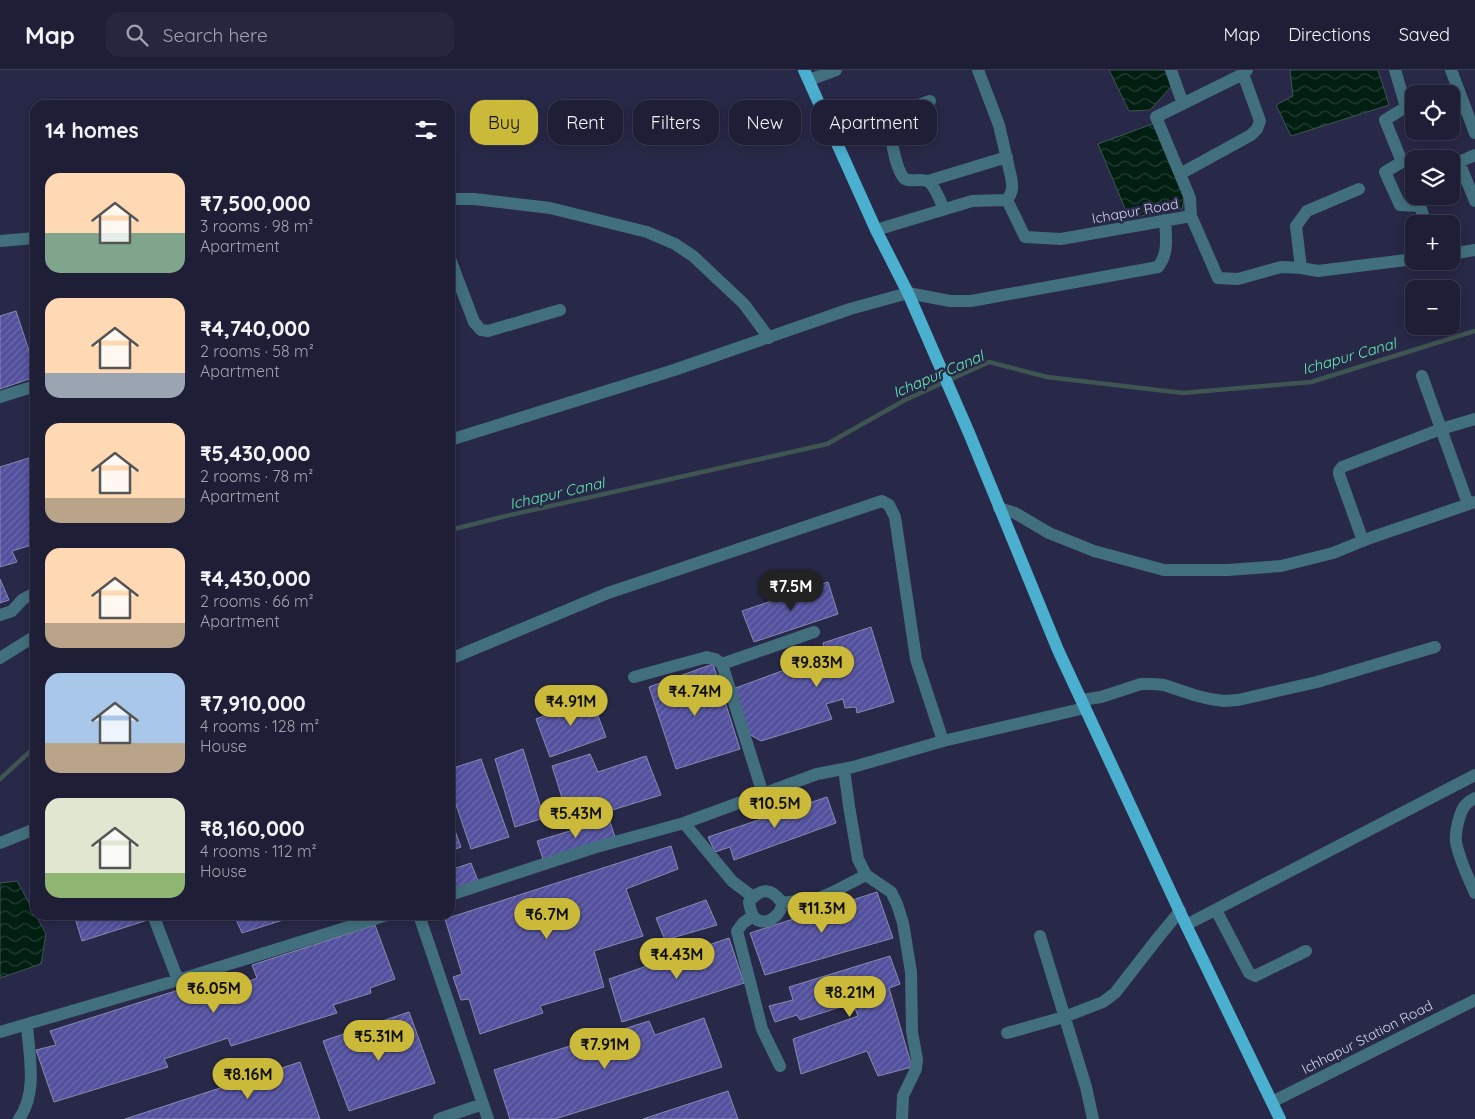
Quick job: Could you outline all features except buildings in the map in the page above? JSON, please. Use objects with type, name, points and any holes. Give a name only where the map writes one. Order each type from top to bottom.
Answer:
[{"type":"main road","points":[[807,75],[876,230],[908,293],[969,433],[1058,650],[1186,925],[1280,1119]]},
{"type":"street","points":[[807,75],[836,70]]},
{"type":"street","points":[[876,230],[972,201],[1007,200],[1012,194],[1013,185],[999,125],[978,70]]},
{"type":"street","points":[[1171,70],[1183,104]]},
{"type":"street","points":[[1395,70],[1406,107],[1385,120],[1402,162],[1385,172],[1400,205],[1420,206],[1423,215]]},
{"type":"street","points":[[1450,70],[1475,132]]},
{"type":"street","points":[[1180,174],[1251,136],[1257,129],[1260,121],[1245,72],[1156,117],[1190,198],[1190,216]]},
{"type":"street","points":[[893,145],[896,161],[903,177],[907,180],[928,181],[1007,157]]},
{"type":"street","points":[[1475,155],[1459,162],[1475,201]]},
{"type":"street","points":[[928,181],[933,186],[944,210]]},
{"type":"street","points":[[1302,268],[1296,226],[1307,212],[1358,189]]},
{"type":"street","points":[[455,199],[474,199],[550,208],[647,232],[675,244],[693,256],[744,304],[769,338]]},
{"type":"street","name":"Ichapur Road","points":[[1007,200],[1025,237],[1061,239],[1190,216],[1218,278],[1238,279],[1281,267],[1318,271],[1405,260]]},
{"type":"street","points":[[455,438],[674,370],[850,309],[908,293],[950,301],[971,301],[1158,267],[1163,261],[1166,249],[1165,220]]},
{"type":"street","points":[[0,241],[30,238]]},
{"type":"street","points":[[1460,252],[1475,250]]},
{"type":"street","points":[[455,271],[474,322],[481,330],[488,331],[560,310]]},
{"type":"street","points":[[999,508],[1015,513],[1049,533],[1094,551],[1164,570],[1228,570],[1281,566],[1333,553],[1471,503],[1422,376]]},
{"type":"street","points":[[0,397],[30,388]]},
{"type":"street","points":[[1363,541],[1339,471],[1342,467],[1441,429],[1475,419]]},
{"type":"street","points":[[455,657],[608,593],[882,501],[889,505],[895,517],[916,660],[943,741]]},
{"type":"street","points":[[0,615],[12,611],[23,599],[30,595]]},
{"type":"street","points":[[722,664],[814,632]]},
{"type":"street","points":[[0,658],[30,639]]},
{"type":"street","points":[[455,892],[593,848],[684,823],[817,774],[844,769],[1084,704],[1101,696],[1141,684],[1164,685],[1194,696],[1210,699],[1238,700],[1317,682],[1436,647]]},
{"type":"street","points":[[634,677],[707,657],[715,658],[722,664],[763,794]]},
{"type":"street","points":[[844,769],[848,806],[858,859],[866,874],[891,892],[903,923],[911,972],[912,1032],[917,1059],[916,1069],[903,1096],[902,1119]]},
{"type":"street","points":[[1186,925],[1475,776]]},
{"type":"street","points":[[1475,798],[1464,805],[1456,830],[1458,850],[1475,893]]},
{"type":"street","points":[[684,823],[732,881],[753,897]]},
{"type":"street","points":[[0,843],[30,831]]},
{"type":"street","points":[[782,903],[819,898],[866,874]]},
{"type":"street","points":[[770,891],[777,895],[782,903],[782,908],[777,916],[771,920],[762,921],[756,919],[753,916],[749,902],[753,897],[758,893],[770,891]]},
{"type":"street","points":[[1216,910],[1249,973],[1255,976],[1306,951]]},
{"type":"street","points":[[1007,1033],[1064,1017],[1103,1002],[1116,993],[1180,912]]},
{"type":"street","points":[[753,916],[736,931],[762,1029],[780,1066]]},
{"type":"street","points":[[155,920],[178,980]]},
{"type":"street","points":[[0,1032],[178,980],[371,920]]},
{"type":"street","points":[[421,920],[488,1119]]},
{"type":"street","points":[[1040,936],[1086,1087],[1093,1119]]},
{"type":"street","name":"Ichhapur Station Road","points":[[1272,1102],[1475,1000]]},
{"type":"street","points":[[20,1119],[24,1113],[32,1086],[27,1024]]},
{"type":"street","points":[[439,1119],[483,1104]]},
{"type":"water","points":[[1109,70],[1167,70],[1171,87],[1150,110],[1129,111]]},
{"type":"water","points":[[1290,70],[1378,70],[1389,105],[1291,136],[1276,105],[1293,96]]},
{"type":"water","points":[[1155,123],[1184,198],[1182,209],[1129,218],[1098,144]]},
{"type":"water","points":[[17,881],[30,905],[30,920],[38,920],[46,934],[41,964],[0,978],[0,883]]},
{"type":"waterway","name":"Ichapur Canal","points":[[455,529],[827,444],[905,400],[989,362],[1047,377],[1183,393],[1311,382],[1475,331]]},
{"type":"waterway","name":"Ichapur Canal","points":[[0,779],[30,752]]}]
